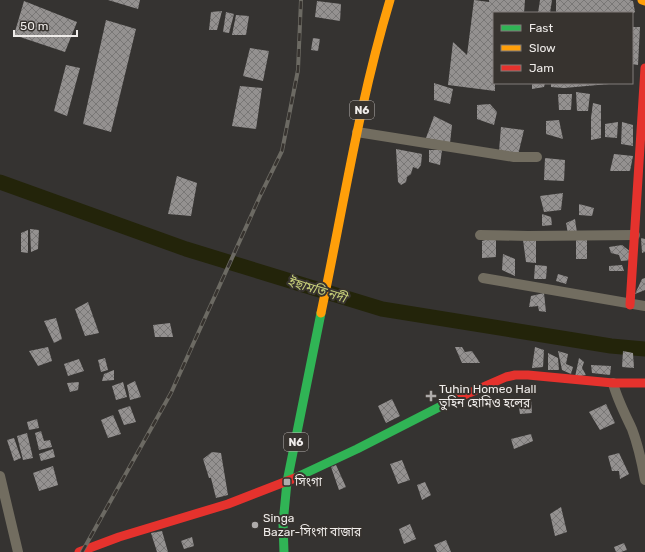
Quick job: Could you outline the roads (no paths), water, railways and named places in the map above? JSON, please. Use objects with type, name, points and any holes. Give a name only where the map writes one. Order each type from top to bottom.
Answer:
[{"type":"main road","name":"N6","points":[[284,552],[283,524],[287,482],[357,132],[381,30],[390,0]]},
{"type":"main road","points":[[630,305],[645,68]]},
{"type":"main road","points":[[79,552],[96,548],[119,537],[228,504],[287,482],[357,449],[454,399],[506,377],[528,375],[614,383],[645,383]]},
{"type":"street","points":[[357,132],[514,157],[537,157]]},
{"type":"street","points":[[480,234],[528,236],[635,235]]},
{"type":"street","points":[[483,278],[630,305],[645,306]]},
{"type":"street","points":[[614,383],[642,461],[645,480]]},
{"type":"street","points":[[0,476],[18,552]]},
{"type":"waterway","name":"ইছামতি নদী","points":[[0,182],[186,249],[382,309],[611,346],[645,349]]},
{"type":"railway","points":[[82,552],[171,393],[282,151],[298,70],[301,0]]},
{"type":"place","name":"Tuhin Homeo Hall তুহিন হোমিও হলের","points":[[431,396]]},
{"type":"place","name":"সিংগা","points":[[287,482]]},
{"type":"place","name":"Singa Bazar-সিংগা বাজার","points":[[255,525]]}]
